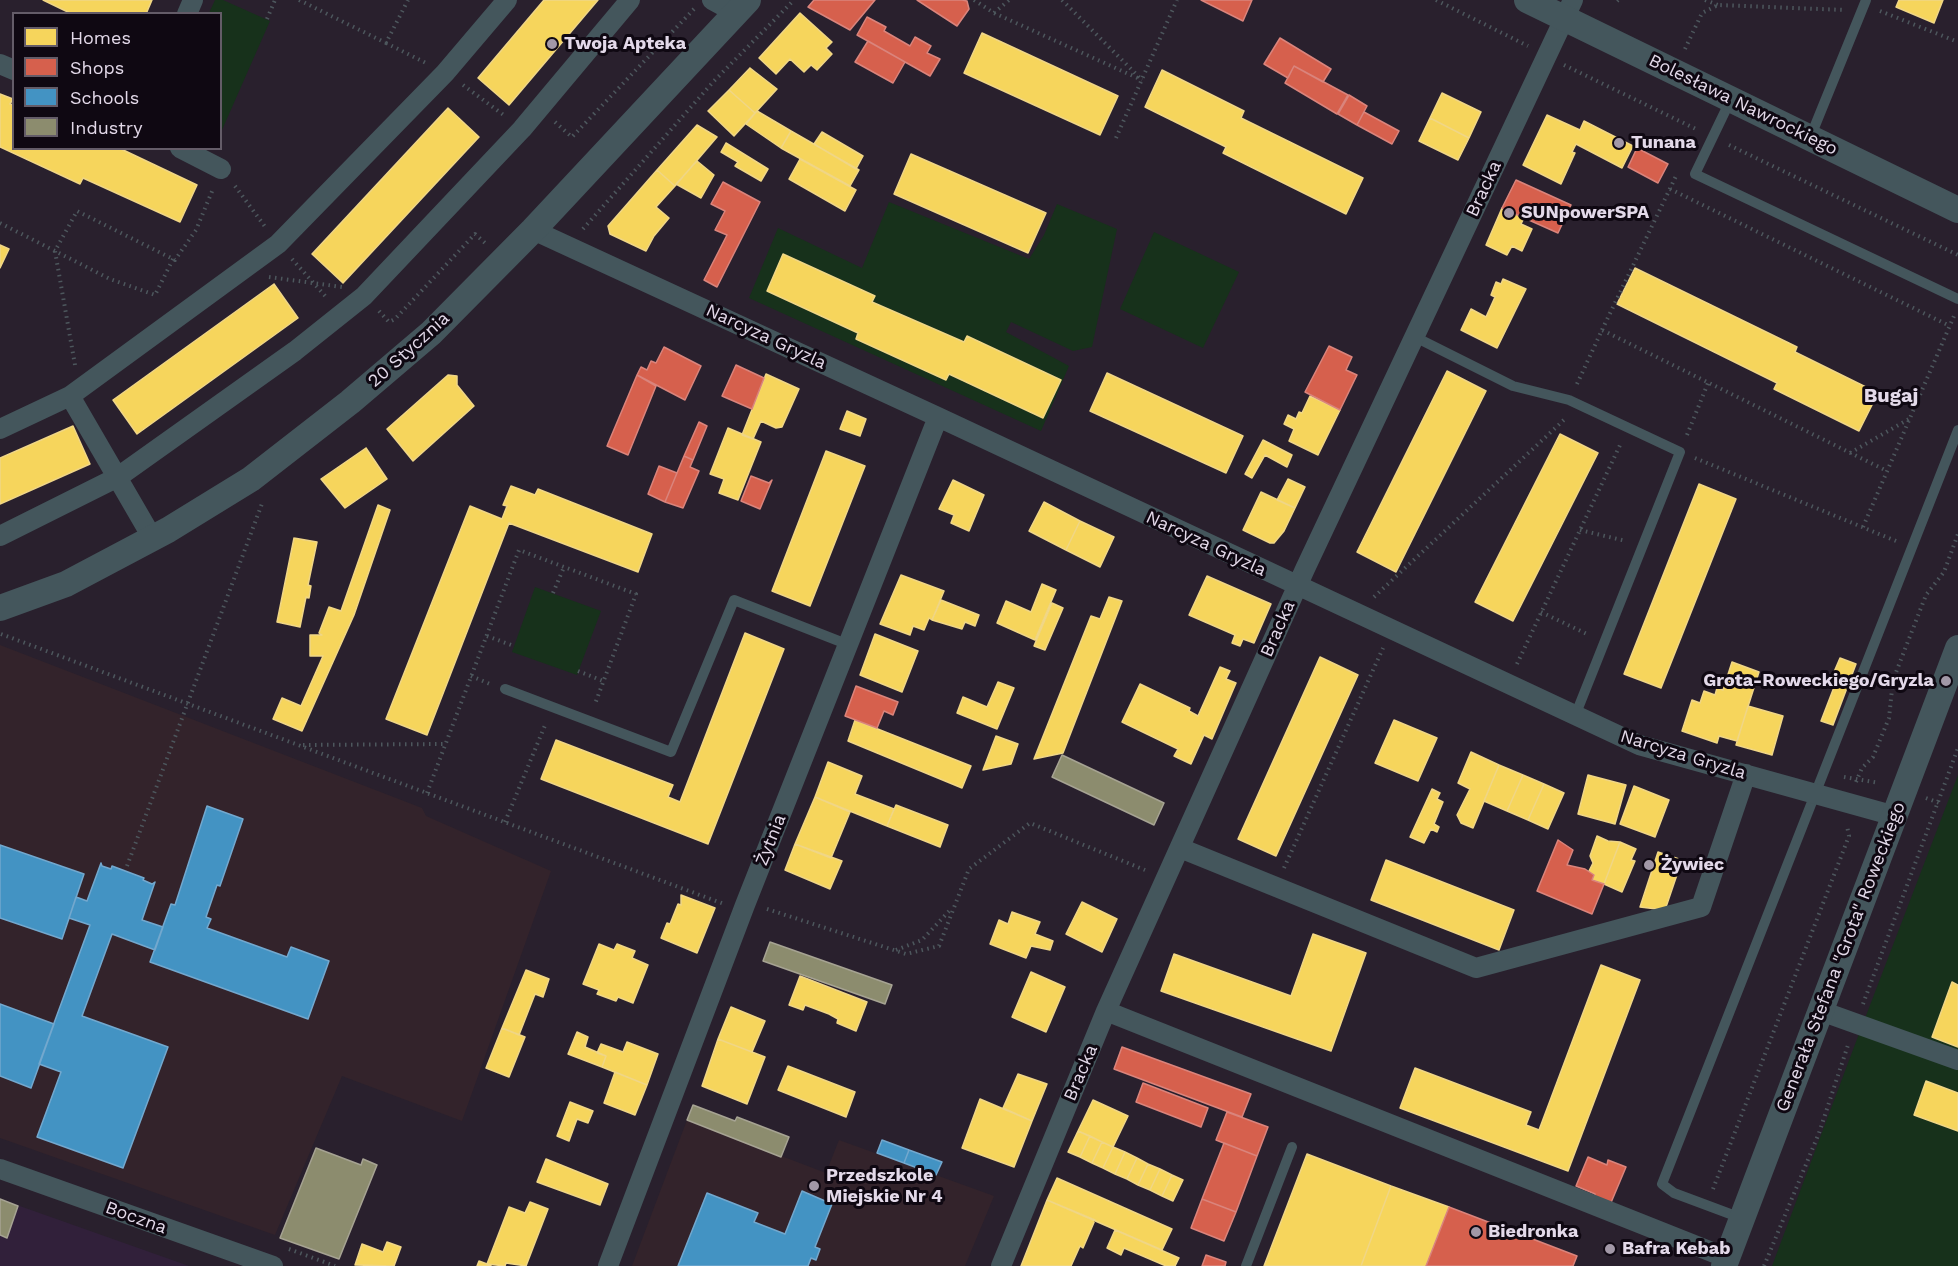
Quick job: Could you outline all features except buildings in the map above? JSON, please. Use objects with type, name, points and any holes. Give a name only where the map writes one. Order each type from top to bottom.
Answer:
[{"type":"street","points":[[0,429],[74,393],[278,244],[445,73],[507,0]]},
{"type":"street","points":[[0,536],[118,477],[364,296],[522,129],[630,0]]},
{"type":"street","name":"Bolesława Nawrockiego","points":[[1527,0],[1569,9],[1731,99],[1958,210]]},
{"type":"street","points":[[705,2],[742,6]]},
{"type":"street","name":"20 Stycznia","points":[[0,608],[66,584],[153,539],[251,479],[350,402],[431,333],[533,230],[742,6]]},
{"type":"street","name":"Bracka","points":[[1000,1266],[1107,1011],[1297,587],[1569,9]]},
{"type":"street","points":[[184,150],[221,169]]},
{"type":"street","name":"Narcyza Gryzla","points":[[533,230],[939,417],[1297,587],[1639,745],[1895,816]]},
{"type":"street","points":[[74,393],[153,539]]},
{"type":"street","name":"Żytnia","points":[[608,1266],[745,905],[939,417]]},
{"type":"street","name":"Generała Stefana \"Grota\" Roweckiego","points":[[1726,1262],[1958,648]]},
{"type":"street","points":[[1180,848],[1476,968],[1701,907],[1746,774]]},
{"type":"street","points":[[1107,1011],[1726,1262]]},
{"type":"street","points":[[1821,1011],[1958,1060]]},
{"type":"street","name":"Boczna","points":[[0,1169],[273,1266]]},
{"type":"lane","points":[[1810,138],[1864,4]]},
{"type":"lane","points":[[1731,99],[1695,174],[1958,299]]},
{"type":"lane","points":[[1415,337],[1513,386],[1574,402],[1680,452],[1575,716]]},
{"type":"lane","points":[[1742,1218],[1674,1193],[1662,1184],[1958,430]]},
{"type":"lane","points":[[505,689],[671,753],[734,600],[849,645]]},
{"type":"lane","points":[[1246,1266],[1292,1148]]},
{"type":"path","points":[[267,19],[275,0]]},
{"type":"path","points":[[300,0],[445,73],[522,129]]},
{"type":"path","points":[[386,43],[408,0]]},
{"type":"path","points":[[585,235],[580,233],[714,81],[794,0]]},
{"type":"path","points":[[974,0],[994,13],[1142,80]]},
{"type":"path","points":[[994,13],[1009,0]]},
{"type":"path","points":[[1062,0],[1142,80]]},
{"type":"path","points":[[1116,138],[1177,0]]},
{"type":"path","points":[[1705,0],[1718,5],[1864,4],[1958,42]]},
{"type":"path","points":[[540,107],[572,137],[705,2]]},
{"type":"path","points":[[1685,50],[1702,13],[1718,5]]},
{"type":"path","points":[[1694,140],[1702,122]]},
{"type":"path","points":[[74,393],[55,251],[77,211],[175,260],[196,231],[221,169]]},
{"type":"path","points":[[1371,600],[1574,402],[1602,330],[1680,169]]},
{"type":"path","points":[[1670,189],[1950,326]]},
{"type":"path","points":[[239,191],[278,244],[342,314]]},
{"type":"path","points":[[0,223],[110,279],[154,295],[172,259]]},
{"type":"path","points":[[1863,527],[1958,307]]},
{"type":"path","points":[[1602,330],[1887,471]]},
{"type":"path","points":[[1708,383],[1680,452],[1912,548]]},
{"type":"path","points":[[1850,453],[1910,419]]},
{"type":"path","points":[[1514,670],[1628,427]]},
{"type":"path","points":[[127,866],[266,492]]},
{"type":"path","points":[[1580,530],[1643,545]]},
{"type":"path","points":[[1708,1206],[1849,836],[1845,812],[1862,768],[1873,757],[1889,718],[1893,680],[1926,595],[1944,572],[1958,534]]},
{"type":"path","points":[[427,793],[519,550],[636,594],[588,721]]},
{"type":"path","points":[[553,593],[564,567]]},
{"type":"path","points":[[1541,612],[1605,642]]},
{"type":"path","points":[[0,634],[726,905],[745,905],[774,910],[906,954],[939,946],[969,869],[975,861],[1030,823],[1166,878]]},
{"type":"path","points":[[487,636],[514,646]]},
{"type":"path","points":[[1275,888],[1383,648]]},
{"type":"path","points":[[578,671],[603,681]]},
{"type":"path","points":[[505,822],[552,707]]},
{"type":"path","points":[[298,745],[446,744]]},
{"type":"path","points":[[1764,1266],[1818,1133],[1856,1023],[1940,803],[1958,748]]},
{"type":"path","points":[[1925,798],[1940,803]]},
{"type":"path","points":[[895,950],[922,939],[934,930],[954,906]]},
{"type":"shaded area","points":[[0,645],[422,808],[426,816],[551,871],[462,1121],[342,1076],[275,1235],[0,1138]]},
{"type":"shaded area","name":"Przedszkole Miejskie Nr 4","points":[[687,1120],[826,1173],[839,1140],[994,1196],[965,1266],[632,1266]]},
{"type":"shaded area","points":[[0,1199],[189,1266],[0,1266]]},
{"type":"green space","points":[[215,0],[223,0],[270,21],[222,130],[222,12],[209,12]]},
{"type":"green space","points":[[889,202],[1029,259],[1044,235],[1057,204],[1117,229],[1092,347],[1073,351],[1011,322],[1006,332],[1069,366],[1041,431],[749,298],[778,228],[862,268]]},
{"type":"green space","points":[[1154,232],[1239,272],[1203,348],[1120,309]]},
{"type":"green space","points":[[535,587],[601,611],[577,675],[512,652]]},
{"type":"green space","points":[[1958,775],[1958,1266],[1772,1266],[1854,1047]]},
{"type":"place","name":"Twoja Apteka","points":[[552,44]]},
{"type":"place","name":"Tunana","points":[[1619,143]]},
{"type":"place","name":"SUNpowerSPA","points":[[1509,213]]},
{"type":"place","name":"Grota-Roweckiego/Gryzla","points":[[1946,681]]},
{"type":"place","name":"Żywiec","points":[[1649,865]]},
{"type":"place","name":"Przedszkole Miejskie Nr 4","points":[[814,1186]]},
{"type":"place","name":"Biedronka","points":[[1476,1232]]},
{"type":"place","name":"Bafra Kebab","points":[[1610,1249]]},
{"type":"district","name":"Bugaj","points":[[1891,396]]}]
